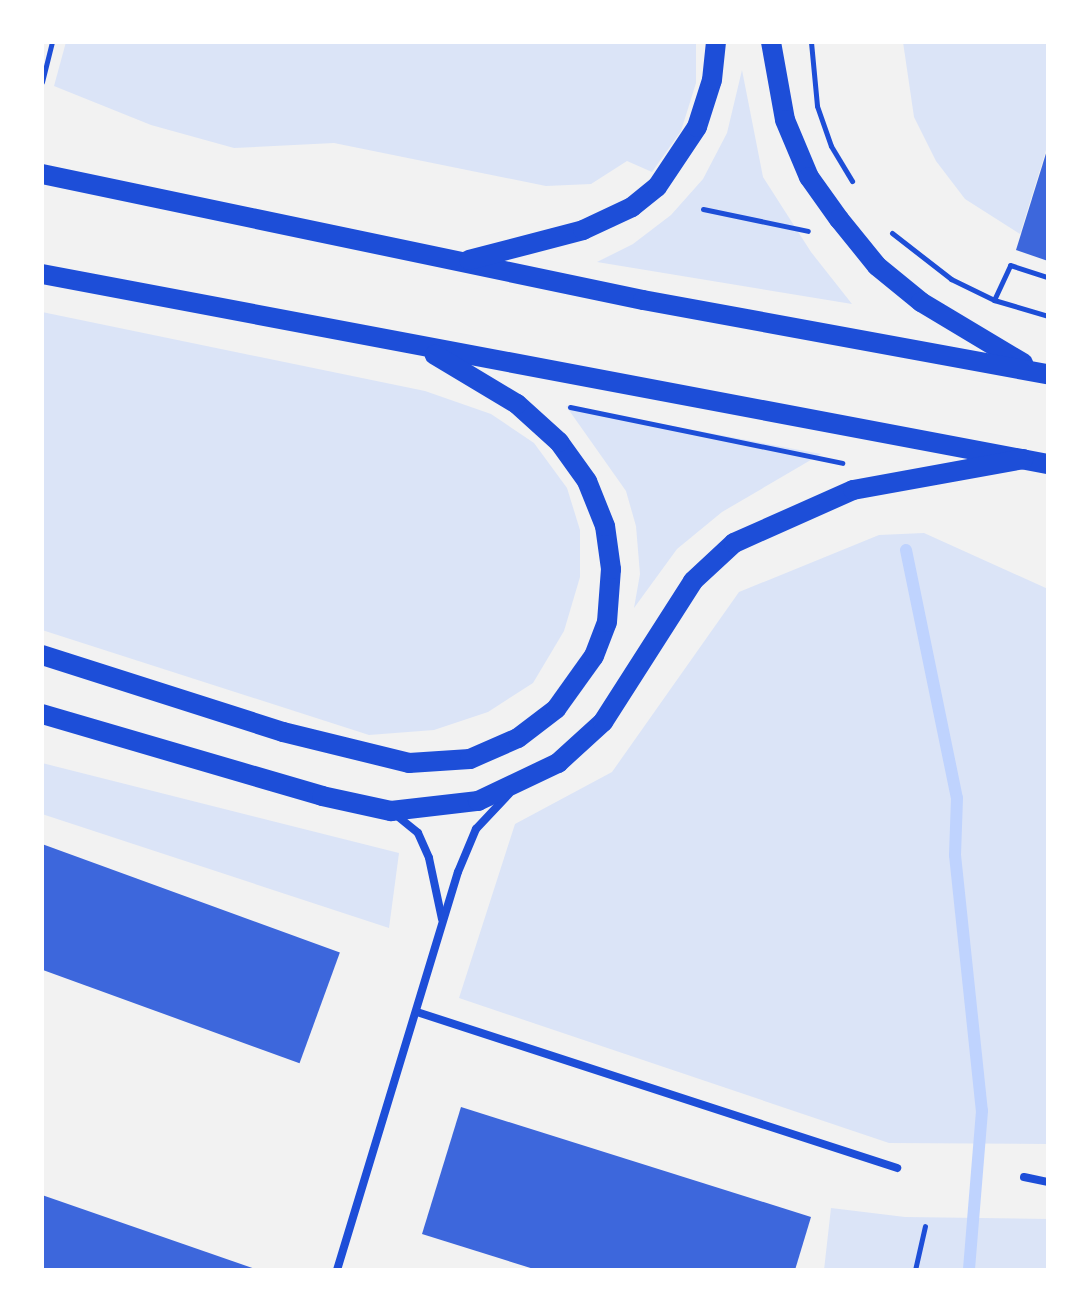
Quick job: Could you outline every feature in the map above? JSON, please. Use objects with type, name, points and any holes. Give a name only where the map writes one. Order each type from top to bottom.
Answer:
[{"type":"main road","points":[[460,262],[583,230],[632,207],[657,187],[697,127],[712,80],[716,42]]},
{"type":"main road","points":[[771,42],[785,120],[809,177],[877,266],[921,302],[1043,373]]},
{"type":"main road","points":[[42,174],[460,262],[1043,373]]},
{"type":"main road","points":[[42,274],[1048,464]]},
{"type":"main road","points":[[42,655],[283,732],[409,763],[470,759],[518,738],[556,709],[577,685],[607,622],[611,569],[605,526],[587,481],[559,442],[491,386],[418,346]]},
{"type":"main road","points":[[42,714],[391,811],[478,801],[558,763],[603,722],[693,581],[734,543],[853,490],[1023,459]]},
{"type":"street","points":[[337,1270],[443,924],[476,829],[519,784]]},
{"type":"street","points":[[391,811],[418,833],[429,858],[443,924]]},
{"type":"street","points":[[417,1012],[897,1168]]},
{"type":"street","points":[[1024,1177],[1048,1182]]},
{"type":"path","points":[[42,82],[52,42]]},
{"type":"path","points":[[811,42],[817,106],[831,146],[854,183]]},
{"type":"path","points":[[703,209],[808,231]]},
{"type":"path","points":[[890,230],[921,259],[994,300],[1048,316]]},
{"type":"path","points":[[994,300],[1010,265],[1048,277]]},
{"type":"path","points":[[563,406],[852,465]]},
{"type":"path","points":[[915,1270],[925,1226]]},
{"type":"shaded area","points":[[66,42],[696,42],[696,83],[681,131],[652,172],[627,161],[591,184],[546,186],[334,143],[234,148],[151,125],[54,86]]},
{"type":"shaded area","points":[[903,42],[1048,42],[1048,144],[1020,234],[965,199],[936,161],[914,117]]},
{"type":"shaded area","points":[[742,70],[763,177],[811,252],[852,304],[597,262],[633,244],[671,215],[703,179],[727,133]]},
{"type":"shaded area","points":[[42,312],[425,391],[491,414],[534,443],[567,488],[580,530],[580,577],[564,631],[533,683],[488,712],[434,730],[369,735],[42,630]]},
{"type":"shaded area","points":[[566,406],[821,454],[722,512],[677,549],[634,608],[640,574],[636,526],[626,491]]},
{"type":"shaded area","points":[[924,533],[1048,589],[1048,1144],[889,1143],[459,998],[515,824],[612,772],[739,592],[879,535]]},
{"type":"shaded area","points":[[42,763],[399,853],[389,928],[42,814]]},
{"type":"shaded area","points":[[831,1208],[905,1217],[1048,1219],[1048,1270],[824,1270]]},
{"type":"building","points":[[1048,147],[1048,261],[1016,250]]},
{"type":"building","points":[[42,844],[340,952],[300,1063],[42,970]]},
{"type":"building","points":[[461,1107],[811,1217],[795,1270],[537,1270],[422,1234]]},
{"type":"building","points":[[42,1195],[258,1270],[42,1270]]},
{"type":"waterway","points":[[906,550],[957,798],[955,855],[982,1111],[969,1270]]}]
